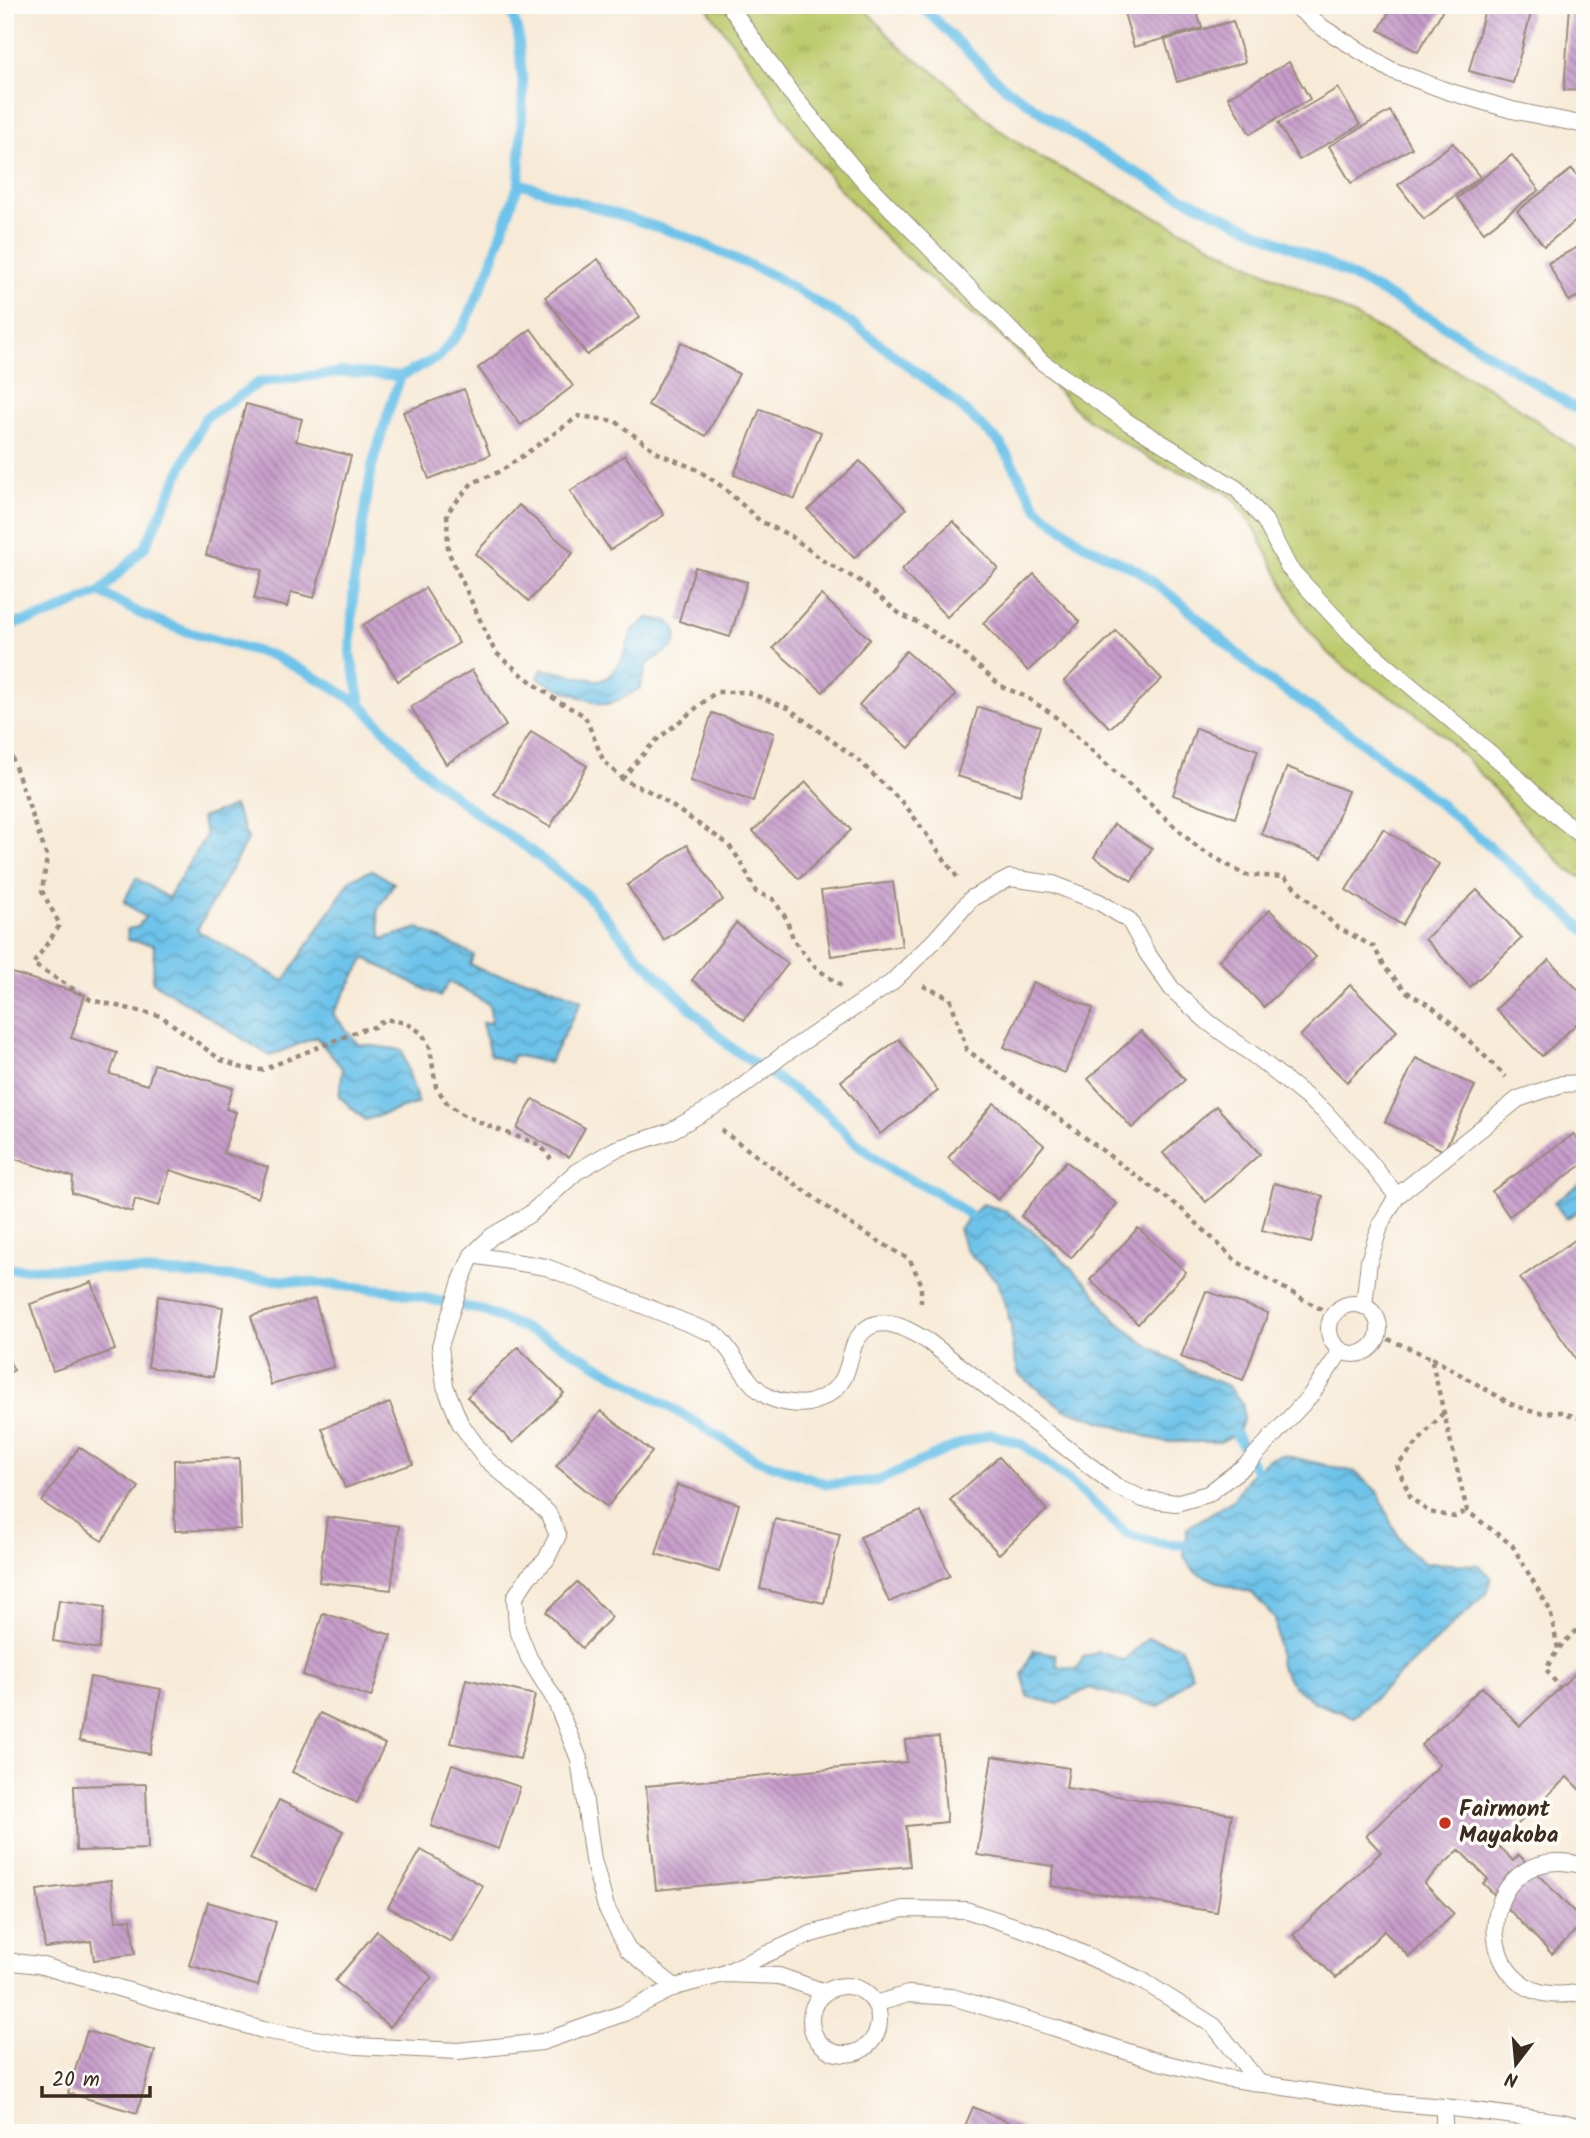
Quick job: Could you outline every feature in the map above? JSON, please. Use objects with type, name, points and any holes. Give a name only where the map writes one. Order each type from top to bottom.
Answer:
[{"type":"lane","points":[[729,5],[790,92],[865,182],[1042,362],[1129,423],[1237,489],[1265,521],[1289,568],[1353,637],[1503,763],[1556,815],[1585,838]]},
{"type":"lane","points":[[1294,5],[1323,28],[1391,70],[1447,91],[1513,110],[1585,125]]},
{"type":"lane","points":[[675,1987],[628,1950],[606,1907],[593,1860],[579,1759],[555,1700],[529,1658],[517,1628],[515,1597],[528,1577],[546,1560],[558,1535],[548,1513],[486,1459],[460,1423],[445,1386],[440,1346],[472,1255],[492,1236],[530,1214],[576,1172],[616,1149],[669,1132],[725,1100],[783,1055],[891,983],[935,940],[972,898],[1010,878],[1053,884],[1099,902],[1129,920],[1147,953],[1172,989],[1208,1022],[1324,1111],[1397,1196]]},
{"type":"lane","points":[[1364,1306],[1369,1261],[1381,1223],[1397,1196],[1518,1099],[1562,1084],[1585,1083]]},
{"type":"lane","points":[[472,1255],[546,1266],[715,1334],[750,1382],[767,1396],[785,1402],[806,1404],[821,1399],[834,1390],[843,1379],[855,1343],[865,1328],[884,1322],[904,1328],[929,1342],[1116,1486],[1143,1499],[1176,1503],[1208,1494],[1247,1464],[1310,1396],[1341,1351]]},
{"type":"lane","points":[[1347,1305],[1364,1306],[1376,1318],[1379,1335],[1375,1343],[1356,1355],[1341,1351],[1331,1340],[1329,1332],[1333,1315],[1347,1305]]},
{"type":"lane","points":[[1585,1866],[1568,1861],[1545,1863],[1524,1872],[1507,1888],[1496,1909],[1494,1932],[1499,1955],[1510,1973],[1527,1986],[1546,1994],[1567,1996],[1585,1991]]},
{"type":"lane","points":[[5,1961],[39,1965],[263,2030],[356,2046],[458,2051],[542,2042],[624,2013],[675,1987],[723,1974],[811,1934],[903,1909],[966,1910],[1041,1935],[1143,1981],[1214,2026],[1261,2084]]},
{"type":"lane","points":[[723,1974],[779,1976],[825,1992]]},
{"type":"lane","points":[[847,1985],[869,1995],[876,2004],[879,2027],[868,2046],[859,2052],[837,2054],[818,2042],[810,2022],[811,2010],[825,1992],[847,1985]]},
{"type":"lane","points":[[876,2004],[908,1994],[952,1997],[1052,2026],[1156,2061],[1220,2077],[1373,2101],[1444,2107],[1562,2127],[1585,2128]]},
{"type":"lane","points":[[1444,2107],[1444,2133]]},
{"type":"path","points":[[868,998],[839,985],[814,967],[794,941],[786,918],[773,899],[757,892],[728,844],[653,793],[622,779],[603,760],[585,716],[546,693],[495,652],[448,551],[447,513],[472,483],[501,471],[579,415],[615,421],[658,453],[698,470],[724,488],[760,521],[791,536],[825,562],[860,581],[900,614],[921,624],[957,648],[1001,686],[1024,696],[1051,713],[1198,848],[1245,875],[1284,877],[1337,927],[1374,947],[1386,969],[1407,992],[1447,1019],[1504,1075],[1518,1099]]},
{"type":"path","points":[[622,779],[653,743],[716,692],[747,692],[788,708],[858,760],[905,806],[972,898]]},
{"type":"path","points":[[5,738],[47,857],[42,891],[60,925],[33,964],[91,1000],[160,1016],[222,1060],[243,1068],[262,1070],[373,1027],[385,1019],[406,1023],[422,1033],[430,1048],[436,1087],[447,1103],[462,1114],[486,1125],[540,1145],[567,1180]]},
{"type":"path","points":[[891,983],[921,985],[950,998],[967,1051],[1184,1211],[1236,1261],[1333,1315]]},
{"type":"path","points":[[701,1115],[852,1225],[910,1260],[921,1283],[922,1309],[914,1333]]},
{"type":"path","points":[[1379,1335],[1431,1358],[1511,1404],[1536,1413],[1561,1412],[1585,1420]]},
{"type":"path","points":[[1431,1358],[1466,1511],[1512,1545],[1550,1610],[1558,1649]]},
{"type":"path","points":[[1444,1412],[1397,1466],[1411,1498],[1429,1512],[1455,1517],[1466,1511]]},
{"type":"path","points":[[1560,1688],[1546,1669],[1558,1649],[1585,1621]]},
{"type":"green space","points":[[705,5],[861,5],[899,46],[947,82],[994,126],[1039,157],[1338,307],[1497,392],[1585,456],[1585,879],[1569,871],[1534,836],[1443,735],[1403,704],[1355,675],[1327,652],[1302,622],[1255,529],[1232,497],[1202,480],[1156,462],[1079,413],[1039,371],[886,239],[798,138]]},
{"type":"water","points":[[648,618],[668,621],[675,628],[677,638],[673,647],[647,664],[640,688],[619,700],[599,703],[538,678],[542,669],[600,681],[609,676],[622,660],[632,631]]},
{"type":"water","points":[[234,806],[248,839],[197,930],[284,981],[351,879],[372,870],[394,883],[377,911],[382,939],[419,928],[474,955],[470,964],[488,973],[535,981],[582,1000],[549,1063],[514,1055],[510,1063],[490,1055],[482,1023],[492,1022],[489,1004],[449,982],[440,997],[365,958],[333,1014],[358,1044],[402,1050],[418,1103],[365,1120],[339,1096],[343,1069],[316,1037],[270,1056],[153,982],[154,945],[128,940],[127,929],[138,927],[145,917],[124,902],[136,878],[168,898],[206,835],[201,818]]},
{"type":"water","points":[[1585,1181],[1585,1206],[1566,1219],[1554,1202]]},
{"type":"water","points":[[982,1204],[1006,1211],[1040,1237],[1091,1288],[1113,1318],[1141,1341],[1191,1371],[1228,1386],[1243,1404],[1243,1421],[1236,1434],[1220,1442],[1163,1442],[1064,1409],[1019,1375],[1013,1351],[1011,1325],[998,1282],[966,1250],[959,1229]]},
{"type":"water","points":[[1283,1455],[1355,1472],[1379,1493],[1390,1521],[1405,1547],[1424,1563],[1479,1565],[1491,1577],[1486,1594],[1354,1717],[1316,1703],[1294,1687],[1280,1667],[1275,1618],[1252,1593],[1195,1572],[1184,1556],[1187,1528],[1233,1500],[1247,1479],[1269,1459]]},
{"type":"water","points":[[1148,1638],[1180,1646],[1192,1675],[1159,1707],[1089,1688],[1058,1704],[1028,1697],[1022,1674],[1034,1650],[1056,1654],[1057,1666],[1077,1669],[1083,1657],[1099,1652],[1124,1660]]},
{"type":"building","points":[[1084,5],[1111,5],[1111,6],[1086,13]]},
{"type":"building","points":[[1195,5],[1202,28],[1134,47],[1122,6]]},
{"type":"building","points":[[1393,5],[1446,5],[1418,52],[1379,30]]},
{"type":"building","points":[[1486,5],[1533,5],[1513,83],[1469,71]]},
{"type":"building","points":[[1570,5],[1585,5],[1585,91],[1564,90]]},
{"type":"building","points":[[1233,21],[1245,62],[1177,82],[1165,40]]},
{"type":"building","points":[[1289,62],[1310,99],[1250,134],[1228,97]]},
{"type":"building","points":[[1338,88],[1360,125],[1299,160],[1278,123]]},
{"type":"building","points":[[1390,111],[1412,148],[1351,183],[1329,146]]},
{"type":"building","points":[[1453,143],[1480,177],[1424,219],[1398,185]]},
{"type":"building","points":[[1512,155],[1539,190],[1484,232],[1457,198]]},
{"type":"building","points":[[1572,169],[1585,185],[1585,214],[1544,246],[1517,211]]},
{"type":"building","points":[[1585,243],[1585,293],[1569,301],[1548,263]]},
{"type":"building","points":[[598,259],[640,317],[587,355],[545,297]]},
{"type":"building","points":[[531,329],[573,386],[521,425],[478,368]]},
{"type":"building","points":[[681,342],[739,374],[706,436],[648,405]]},
{"type":"building","points":[[464,389],[490,455],[429,479],[403,412]]},
{"type":"building","points":[[246,404],[302,419],[296,441],[351,456],[314,598],[291,592],[287,607],[254,599],[262,570],[206,555]]},
{"type":"building","points":[[760,409],[821,432],[795,499],[734,475]]},
{"type":"building","points":[[625,455],[664,515],[610,550],[570,491]]},
{"type":"building","points":[[860,461],[906,509],[854,558],[808,510]]},
{"type":"building","points":[[519,505],[573,553],[529,601],[475,554]]},
{"type":"building","points":[[953,521],[998,568],[947,617],[901,570]]},
{"type":"building","points":[[695,567],[747,582],[730,637],[679,621]]},
{"type":"building","points":[[1034,574],[1080,622],[1028,671],[983,623]]},
{"type":"building","points":[[425,588],[459,643],[398,681],[363,625]]},
{"type":"building","points":[[821,595],[870,639],[823,692],[773,648]]},
{"type":"building","points":[[1116,631],[1162,679],[1110,728],[1064,681]]},
{"type":"building","points":[[906,651],[956,695],[909,748],[859,705]]},
{"type":"building","points":[[472,670],[506,726],[446,764],[411,707]]},
{"type":"building","points":[[978,707],[1040,726],[1020,795],[957,776]]},
{"type":"building","points":[[712,713],[774,733],[753,801],[690,781]]},
{"type":"building","points":[[1196,728],[1258,750],[1235,818],[1173,795]]},
{"type":"building","points":[[531,732],[587,766],[550,827],[494,794]]},
{"type":"building","points":[[1287,767],[1348,791],[1322,858],[1261,834]]},
{"type":"building","points":[[806,782],[851,830],[799,879],[753,831]]},
{"type":"building","points":[[1114,824],[1152,848],[1132,881],[1094,857]]},
{"type":"building","points":[[1383,829],[1439,864],[1402,925],[1346,890]]},
{"type":"building","points":[[687,845],[723,900],[664,940],[627,885]]},
{"type":"building","points":[[893,882],[902,946],[831,956],[821,891]]},
{"type":"building","points":[[1477,890],[1522,938],[1470,987],[1425,939]]},
{"type":"building","points":[[1270,910],[1316,957],[1264,1007],[1219,960]]},
{"type":"building","points":[[736,923],[788,964],[744,1020],[692,980]]},
{"type":"building","points":[[1549,960],[1585,997],[1585,1016],[1542,1056],[1496,1009]]},
{"type":"building","points":[[5,971],[85,995],[71,1038],[117,1053],[110,1074],[148,1085],[154,1064],[233,1088],[226,1109],[236,1112],[223,1153],[268,1167],[258,1198],[170,1170],[159,1206],[135,1199],[132,1212],[72,1193],[73,1177],[5,1156]]},
{"type":"building","points":[[1033,982],[1093,1008],[1065,1073],[1004,1047]]},
{"type":"building","points":[[1350,985],[1397,1031],[1347,1082],[1300,1036]]},
{"type":"building","points":[[1141,1031],[1185,1080],[1132,1128],[1088,1079]]},
{"type":"building","points":[[899,1039],[938,1091],[880,1134],[841,1081]]},
{"type":"building","points":[[1416,1058],[1475,1086],[1444,1151],[1385,1122]]},
{"type":"building","points":[[533,1099],[585,1128],[569,1157],[517,1128]]},
{"type":"building","points":[[994,1103],[1044,1145],[998,1200],[948,1158]]},
{"type":"building","points":[[1216,1106],[1260,1154],[1206,1202],[1163,1153]]},
{"type":"building","points":[[1574,1134],[1585,1149],[1585,1163],[1509,1216],[1492,1191]]},
{"type":"building","points":[[1066,1161],[1117,1204],[1071,1258],[1021,1216]]},
{"type":"building","points":[[1274,1183],[1323,1196],[1311,1243],[1262,1230]]},
{"type":"building","points":[[1138,1228],[1186,1272],[1138,1324],[1090,1280]]},
{"type":"building","points":[[1582,1235],[1585,1239],[1585,1372],[1520,1278]]},
{"type":"building","points":[[92,1282],[115,1350],[53,1371],[30,1304]]},
{"type":"building","points":[[1206,1291],[1268,1313],[1243,1380],[1181,1357]]},
{"type":"building","points":[[158,1296],[223,1307],[213,1377],[148,1367]]},
{"type":"building","points":[[315,1299],[334,1367],[271,1385],[251,1316]]},
{"type":"building","points":[[518,1347],[564,1393],[513,1443],[467,1397]]},
{"type":"building","points":[[5,1354],[14,1370],[5,1375]]},
{"type":"building","points":[[390,1403],[413,1464],[345,1488],[322,1428]]},
{"type":"building","points":[[601,1411],[652,1452],[607,1507],[556,1466]]},
{"type":"building","points":[[79,1447],[139,1487],[102,1541],[42,1502]]},
{"type":"building","points":[[999,1457],[1047,1510],[999,1554],[950,1500]]},
{"type":"building","points":[[239,1458],[241,1529],[175,1531],[174,1460]]},
{"type":"building","points":[[677,1485],[739,1504],[719,1572],[656,1554]]},
{"type":"building","points":[[921,1511],[950,1576],[889,1602],[860,1537]]},
{"type":"building","points":[[327,1517],[399,1526],[391,1590],[319,1582]]},
{"type":"building","points":[[775,1519],[840,1534],[824,1603],[760,1589]]},
{"type":"building","points":[[577,1582],[612,1617],[582,1648],[546,1612]]},
{"type":"building","points":[[59,1600],[105,1607],[99,1649],[53,1641]]},
{"type":"building","points":[[323,1613],[391,1635],[371,1697],[303,1675]]},
{"type":"building","points":[[1585,1664],[1585,1792],[1567,1777],[1497,1844],[1513,1861],[1519,1855],[1584,1922],[1552,1954],[1483,1883],[1488,1879],[1459,1850],[1424,1883],[1454,1914],[1409,1957],[1384,1931],[1336,1978],[1293,1935],[1381,1852],[1366,1836],[1440,1765],[1421,1745],[1482,1687],[1520,1726]]},
{"type":"building","points":[[90,1677],[161,1689],[150,1754],[79,1741]]},
{"type":"building","points":[[466,1679],[535,1695],[520,1759],[451,1743]]},
{"type":"building","points":[[320,1713],[385,1744],[357,1803],[292,1772]]},
{"type":"building","points":[[939,1737],[947,1822],[906,1826],[910,1866],[656,1890],[646,1786],[907,1762],[905,1740]]},
{"type":"building","points":[[992,1756],[1069,1768],[1066,1788],[1232,1814],[1217,1912],[1051,1886],[1054,1866],[977,1855]]},
{"type":"building","points":[[452,1764],[520,1787],[499,1849],[431,1826]]},
{"type":"building","points":[[146,1784],[148,1849],[76,1851],[74,1786]]},
{"type":"building","points":[[279,1800],[343,1831],[315,1890],[250,1859]]},
{"type":"building","points":[[421,1850],[483,1886],[451,1942],[388,1907]]},
{"type":"building","points":[[111,1880],[116,1921],[131,1919],[135,1954],[94,1960],[91,1941],[45,1948],[37,1890]]},
{"type":"building","points":[[208,1902],[276,1922],[258,1986],[189,1965]]},
{"type":"building","points":[[377,1931],[432,1977],[390,2027],[335,1981]]},
{"type":"building","points":[[87,2031],[155,2051],[137,2113],[68,2093]]},
{"type":"building","points":[[973,2107],[1033,2133],[962,2133]]},
{"type":"waterway","points":[[5,626],[48,615],[100,592],[145,547],[205,418],[260,382],[343,372],[401,376],[439,357],[464,326],[489,270],[519,183],[523,88],[518,32],[509,5]]},
{"type":"waterway","points":[[920,5],[1002,85],[1087,144],[1167,190],[1328,264],[1436,321],[1585,414]]},
{"type":"waterway","points":[[519,183],[685,236],[774,276],[856,326],[953,400],[1001,444],[1038,509],[1083,544],[1137,570],[1180,602],[1261,675],[1353,735],[1457,818],[1585,930]]},
{"type":"waterway","points":[[401,376],[372,466],[354,581],[350,654],[362,706],[430,777],[586,894],[638,956],[729,1046],[824,1111],[854,1141],[894,1172],[935,1191],[971,1216]]},
{"type":"waterway","points":[[100,592],[139,613],[184,631],[274,656],[328,684],[362,706]]},
{"type":"waterway","points":[[5,1269],[95,1268],[292,1281],[387,1290],[481,1310],[556,1342],[756,1459],[827,1484],[877,1481],[962,1443],[991,1434],[1022,1444],[1067,1478],[1127,1534],[1158,1543],[1185,1545]]},
{"type":"waterway","points":[[1236,1434],[1256,1471]]},
{"type":"place","name":"Fairmont Mayakoba","points":[[1445,1823]]}]
